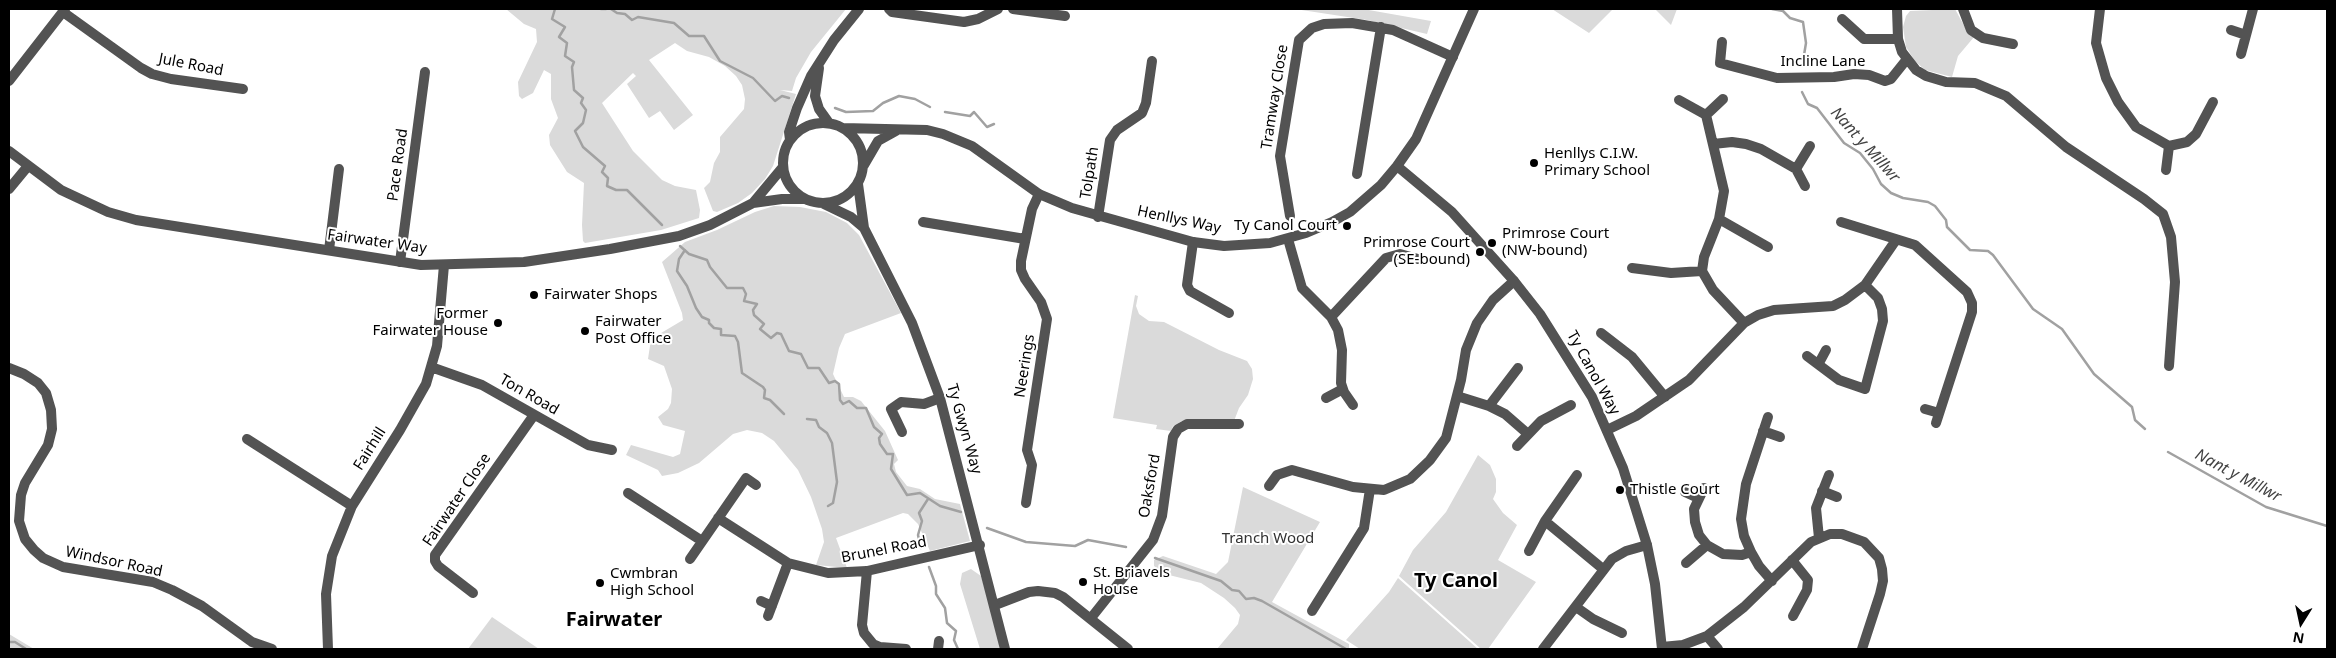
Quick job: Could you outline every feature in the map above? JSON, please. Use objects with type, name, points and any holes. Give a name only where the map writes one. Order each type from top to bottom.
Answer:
[{"type":"street","points":[[790,140],[789,132],[803,91],[834,40],[859,9]]},
{"type":"street","points":[[889,9],[892,12],[964,22],[978,19],[998,9]]},
{"type":"street","points":[[1013,9],[1065,16]]},
{"type":"street","name":"Henllys Way","points":[[843,128],[927,130],[964,142],[1039,194],[1098,216],[1193,242],[1239,246],[1288,239],[1332,222],[1350,212],[1381,186],[1416,139],[1474,9]]},
{"type":"street","points":[[1896,9],[1898,39],[1902,52],[1916,70],[1926,76],[1946,82],[1975,83],[2006,96],[2066,147],[2144,199],[2163,214],[2171,237],[2175,282],[2169,366]]},
{"type":"street","points":[[1963,9],[1971,30],[1983,38],[2013,44]]},
{"type":"street","points":[[2100,9],[2096,43],[2106,78],[2118,102],[2136,127],[2169,146],[2187,142],[2196,134],[2213,102]]},
{"type":"street","points":[[2242,54],[2253,9]]},
{"type":"street","points":[[9,81],[64,10]]},
{"type":"street","name":"Jule Road","points":[[64,10],[141,68],[152,74],[171,79],[244,90]]},
{"type":"street","points":[[1842,19],[1864,39],[1898,39]]},
{"type":"street","name":"Tramway Close","points":[[1290,216],[1280,156],[1298,40],[1312,28],[1324,24],[1352,23],[1381,27],[1412,37],[1453,57]]},
{"type":"street","points":[[1357,174],[1381,27]]},
{"type":"street","points":[[2231,30],[2246,35]]},
{"type":"street","name":"Incline Lane","points":[[1722,42],[1720,63],[1777,78],[1834,77],[1854,74],[1869,75],[1886,81],[1891,78],[1907,59]]},
{"type":"street","name":"Tolpath","points":[[1098,216],[1110,140],[1117,130],[1142,112],[1146,104],[1152,61]]},
{"type":"street","points":[[819,67],[815,96],[819,110],[829,123]]},
{"type":"street","name":"Pace Road","points":[[400,262],[425,72]]},
{"type":"street","points":[[1680,100],[1706,115],[1724,191],[1719,219],[1704,257],[1702,271],[1706,282],[1744,323]]},
{"type":"street","points":[[1706,115],[1723,100]]},
{"type":"street","points":[[864,167],[859,144],[843,128],[829,123],[819,123],[804,128],[790,140],[784,152],[783,167],[792,189],[804,199],[822,203],[842,199],[858,184],[864,167],[878,141],[896,130]]},
{"type":"street","points":[[1713,144],[1732,142],[1760,149],[1796,169],[1805,186]]},
{"type":"street","points":[[1796,169],[1810,146]]},
{"type":"street","points":[[2166,170],[2169,146]]},
{"type":"street","name":"Fairwater Way","points":[[9,151],[61,190],[108,212],[136,220],[421,265],[533,261],[652,241],[679,236],[710,226],[753,204],[782,198],[804,199]]},
{"type":"street","points":[[9,189],[28,166]]},
{"type":"street","name":"Ty Canol Way","points":[[1397,166],[1452,212],[1514,281],[1540,314],[1577,370],[1607,430],[1623,468],[1647,545],[1655,584],[1662,648]]},
{"type":"street","name":"Fairwater Way","points":[[753,204],[783,167]]},
{"type":"street","points":[[329,250],[339,169]]},
{"type":"street","name":"Ty Gwyn Way","points":[[858,184],[864,228],[912,323],[940,398],[980,545],[1005,649]]},
{"type":"street","name":"Neerings","points":[[1026,503],[1032,465],[1027,450],[1047,319],[1045,310],[1021,270],[1025,239],[1032,209],[1039,194]]},
{"type":"street","name":"Ty Gwyn Way","points":[[822,203],[851,217],[864,228]]},
{"type":"street","points":[[1719,219],[1768,247]]},
{"type":"street","points":[[923,222],[1025,239]]},
{"type":"street","points":[[1842,222],[1915,245],[1964,288],[1972,303],[1972,312],[1937,418],[1925,410]]},
{"type":"street","points":[[1288,239],[1302,288],[1331,317],[1341,339],[1341,384],[1353,405]]},
{"type":"street","points":[[1607,430],[1636,416],[1689,380],[1744,323],[1758,314],[1774,310],[1833,306],[1845,300],[1865,285],[1896,240]]},
{"type":"street","points":[[1193,242],[1187,285],[1190,291],[1229,313]]},
{"type":"street","points":[[1331,317],[1386,258],[1400,254],[1418,259]]},
{"type":"street","name":"Fairhill","points":[[328,649],[327,575],[337,539],[352,506],[419,399],[437,346],[444,265]]},
{"type":"street","points":[[1632,268],[1671,273],[1702,271]]},
{"type":"street","points":[[1269,486],[1277,475],[1292,470],[1353,487],[1370,489],[1384,490],[1410,479],[1430,460],[1446,438],[1466,350],[1477,323],[1493,300],[1514,281]]},
{"type":"street","points":[[1807,356],[1819,363],[1839,380],[1864,394],[1882,321],[1882,309],[1878,298],[1865,285]]},
{"type":"street","points":[[1601,333],[1632,356],[1665,397]]},
{"type":"street","points":[[1819,363],[1826,350]]},
{"type":"street","name":"Ton Road","points":[[431,367],[482,386],[588,445],[612,450]]},
{"type":"street","name":"Windsor Road","points":[[9,368],[24,374],[38,383],[46,393],[51,410],[52,429],[48,445],[21,495],[19,521],[25,539],[34,550],[43,558],[63,567],[153,582],[202,606],[252,642],[272,649]]},
{"type":"street","points":[[1489,406],[1518,368]]},
{"type":"street","points":[[1326,398],[1343,389]]},
{"type":"street","points":[[1457,396],[1489,406],[1505,414],[1528,434]]},
{"type":"street","points":[[902,432],[891,409],[901,402],[924,404],[940,398]]},
{"type":"street","points":[[1517,446],[1541,421],[1571,405]]},
{"type":"street","name":"Fairwater Close","points":[[473,593],[438,566],[435,561],[435,555],[534,415]]},
{"type":"street","points":[[1768,417],[1746,484],[1741,509],[1744,536],[1758,566],[1772,581]]},
{"type":"street","name":"Oaksford","points":[[1091,618],[1153,540],[1162,516],[1173,437],[1178,429],[1187,424],[1239,424]]},
{"type":"street","points":[[1763,432],[1780,437]]},
{"type":"street","points":[[247,439],[352,506]]},
{"type":"street","points":[[1529,551],[1545,522],[1577,475]]},
{"type":"street","points":[[1819,538],[1816,508],[1829,475]]},
{"type":"street","points":[[690,559],[746,478],[756,485]]},
{"type":"street","points":[[1704,488],[1694,509],[1699,535],[1707,544],[1723,554],[1742,555],[1751,552]]},
{"type":"street","points":[[1312,611],[1364,528],[1370,489]]},
{"type":"street","points":[[1822,491],[1837,497]]},
{"type":"street","points":[[1685,492],[1698,498]]},
{"type":"street","points":[[628,493],[641,495],[702,541]]},
{"type":"street","name":"Brunel Road","points":[[718,518],[788,563],[828,573],[867,571],[980,545]]},
{"type":"street","points":[[1545,522],[1603,569]]},
{"type":"street","points":[[1662,648],[1683,645],[1707,636],[1744,607],[1803,548],[1819,538],[1842,534],[1852,536],[1864,542],[1879,558],[1883,581],[1862,649]]},
{"type":"street","points":[[1686,563],[1707,544]]},
{"type":"street","points":[[1543,649],[1603,569],[1619,554],[1647,545]]},
{"type":"street","points":[[1792,560],[1808,580],[1807,590],[1793,616]]},
{"type":"street","points":[[768,616],[788,563]]},
{"type":"street","points":[[867,571],[862,625],[864,633],[873,644],[880,647],[906,649]]},
{"type":"street","points":[[995,605],[1029,592],[1047,591],[1064,597],[1128,649]]},
{"type":"street","points":[[761,601],[772,606]]},
{"type":"street","points":[[1576,607],[1593,619],[1622,633]]},
{"type":"street","points":[[1707,636],[1718,649]]},
{"type":"green space","points":[[506,9],[846,9],[811,52],[796,78],[792,91],[780,90],[796,94],[773,166],[765,179],[752,193],[738,203],[717,212],[713,211],[704,188],[710,182],[714,163],[720,152],[720,137],[744,109],[745,99],[742,85],[736,76],[725,66],[709,57],[687,51],[675,43],[649,60],[693,115],[674,130],[660,111],[649,118],[627,84],[636,76],[633,73],[602,103],[633,151],[662,180],[675,186],[696,190],[700,210],[699,218],[661,230],[585,243],[583,241],[582,225],[584,183],[567,172],[550,145],[549,135],[558,118],[551,99],[551,74],[544,70],[533,93],[522,99],[519,96],[518,82],[537,42],[536,29],[524,24]]},
{"type":"green space","points":[[1295,9],[1363,9],[1431,21],[1427,34],[1367,20]]},
{"type":"green space","points":[[1552,9],[1613,9],[1589,33]]},
{"type":"green space","points":[[1655,9],[1677,9],[1671,25]]},
{"type":"green space","points":[[1955,9],[1967,31],[1974,37],[1958,56],[1952,77],[1925,70],[1915,61],[1906,47],[1903,27],[1906,16],[1910,11]]},
{"type":"green space","points":[[774,206],[800,207],[826,212],[847,223],[859,235],[901,313],[845,334],[839,348],[833,374],[844,397],[853,397],[861,401],[885,431],[898,460],[894,464],[896,472],[907,486],[920,489],[935,499],[960,504],[970,541],[930,551],[918,524],[908,514],[903,513],[836,538],[847,568],[816,565],[824,542],[822,529],[811,497],[798,470],[774,441],[762,433],[747,430],[733,434],[699,463],[678,473],[662,476],[658,470],[626,455],[631,445],[673,457],[680,454],[685,431],[663,425],[658,417],[668,409],[671,403],[672,389],[664,366],[648,359],[651,339],[683,320],[662,262],[685,242],[717,230],[755,212]]},
{"type":"green space","points":[[1135,295],[1138,296],[1136,306],[1139,314],[1149,321],[1164,322],[1219,350],[1247,361],[1252,369],[1253,379],[1248,395],[1239,408],[1234,421],[1182,421],[1173,426],[1171,431],[1156,429],[1157,425],[1113,418]]},
{"type":"green space","points":[[1478,455],[1490,465],[1496,479],[1496,492],[1493,499],[1503,513],[1517,525],[1498,560],[1536,582],[1488,649],[1481,649],[1399,576],[1413,550],[1446,512]]},
{"type":"green space","name":"Tranch Wood","points":[[1243,487],[1320,522],[1272,602],[1349,644],[1349,649],[1217,649],[1238,624],[1240,615],[1235,608],[1224,598],[1201,583],[1165,574],[1154,566],[1154,560],[1163,556],[1216,574],[1228,562]]},
{"type":"green space","points":[[971,569],[981,576],[995,623],[1000,649],[980,649],[960,584],[962,573]]},
{"type":"green space","points":[[1398,578],[1478,649],[1360,649],[1346,640],[1389,592]]},
{"type":"green space","points":[[492,617],[539,649],[468,649]]},
{"type":"green space","points":[[9,634],[34,649],[9,649]]},
{"type":"waterway","points":[[555,9],[552,19],[565,27],[559,37],[567,43],[565,56],[574,62],[572,67],[574,90],[583,98],[581,103],[586,110],[583,123],[575,131],[583,147],[605,166],[602,172],[608,178],[607,186],[616,190],[627,190],[662,225]]},
{"type":"waterway","points":[[601,9],[606,9]]},
{"type":"waterway","points":[[611,9],[617,13],[625,14],[632,20],[638,17],[674,23],[689,36],[704,36],[720,61],[753,78],[775,101],[782,96],[789,98]]},
{"type":"waterway","name":"Nant y Millwr","points":[[1772,9],[1783,11],[1790,18],[1803,22],[1806,43],[1804,55]]},
{"type":"waterway","name":"Nant y Millwr","points":[[1802,92],[1808,104],[1817,108],[1844,143],[1860,153],[1873,169],[1881,184],[1891,193],[1903,198],[1928,202],[1935,206],[1946,220],[1947,227],[1970,250],[1988,251],[1993,255],[2033,309],[2062,329],[2094,374],[2132,407],[2135,420],[2145,429]]},
{"type":"waterway","points":[[835,108],[846,112],[873,111],[883,103],[899,96],[915,99],[930,107]]},
{"type":"waterway","points":[[945,112],[970,116],[974,112],[987,127],[994,124]]},
{"type":"waterway","points":[[680,246],[689,254],[707,260],[710,267],[727,288],[743,288],[746,294],[744,301],[757,304],[753,310],[754,315],[764,324],[760,329],[771,338],[777,333],[781,334],[789,351],[801,354],[808,368],[819,368],[829,383],[835,381],[839,384],[840,400],[843,404],[849,401],[857,408],[866,408],[874,427],[882,434],[879,438],[880,444],[887,454],[893,454],[891,469],[907,495],[920,493],[940,506],[961,512]]},
{"type":"waterway","points":[[685,250],[679,259],[677,271],[687,286],[696,308],[702,317],[709,320],[709,323],[714,328],[721,329],[721,335],[735,336],[738,342],[742,373],[763,387],[765,390],[764,398],[770,400],[784,414]]},
{"type":"waterway","points":[[807,419],[816,420],[819,427],[827,433],[832,443],[837,482],[833,503],[828,506]]},
{"type":"waterway","name":"Nant y Millwr","points":[[2168,452],[2266,507],[2327,526]]},
{"type":"waterway","points":[[921,548],[918,535],[922,521],[919,513],[928,499]]},
{"type":"waterway","points":[[987,528],[1026,542],[1075,546],[1088,540],[1126,547]]},
{"type":"waterway","points":[[1155,558],[1221,581],[1232,590],[1239,591],[1246,599],[1254,598],[1262,601],[1346,649]]},
{"type":"waterway","points":[[929,567],[936,586],[936,594],[945,608],[947,623],[956,631],[954,640],[958,649]]},
{"type":"waterway","points":[[9,642],[15,642],[26,649]]},
{"type":"place","name":"Henllys C.I.W. Primary School","points":[[1534,163]]},
{"type":"place","name":"Ty Canol Court","points":[[1347,226]]},
{"type":"place","name":"Primrose Court (NW-bound)","points":[[1492,243]]},
{"type":"place","name":"Primrose Court (SE-bound)","points":[[1480,252]]},
{"type":"place","name":"Fairwater Shops","points":[[534,295]]},
{"type":"place","name":"Former Fairwater House","points":[[498,323]]},
{"type":"place","name":"Fairwater Post Office","points":[[585,331]]},
{"type":"place","name":"Thistle Court","points":[[1620,490]]},
{"type":"place","name":"St. Briavels House","points":[[1083,582]]},
{"type":"place","name":"Cwmbran High School","points":[[600,583]]},
{"type":"district","name":"Ty Canol","points":[[1456,581]]},
{"type":"district","name":"Fairwater","points":[[614,620]]}]
